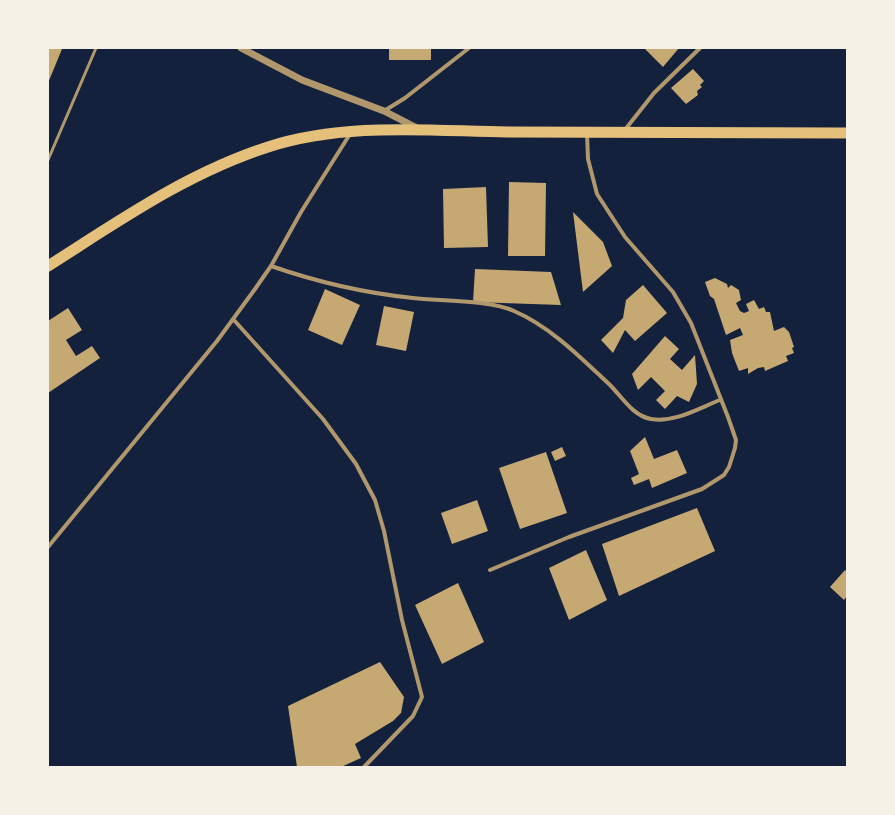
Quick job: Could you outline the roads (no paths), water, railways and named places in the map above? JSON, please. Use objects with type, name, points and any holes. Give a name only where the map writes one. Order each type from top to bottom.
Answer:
[{"type":"highway","points":[[48,266],[152,199],[195,176],[268,146],[298,138],[351,132],[420,129],[587,133],[847,133]]},
{"type":"street","points":[[241,48],[302,80],[384,111],[420,129]]},
{"type":"street","points":[[384,111],[410,95],[469,48]]},
{"type":"street","points":[[623,133],[654,92],[700,48]]},
{"type":"street","points":[[48,547],[146,429],[233,319],[271,266],[301,212],[351,132]]},
{"type":"street","points":[[490,570],[569,537],[702,489],[716,481],[729,467],[735,448],[734,433],[691,322],[673,292],[625,237],[605,210],[597,194],[588,159],[587,133]]},
{"type":"street","points":[[271,266],[344,287],[411,298],[487,305],[514,311],[552,334],[614,389],[632,408],[650,419],[668,419],[720,400]]},
{"type":"street","points":[[233,319],[323,418],[356,464],[375,500],[384,531],[402,620],[422,697],[413,716],[364,767]]},
{"type":"lane","points":[[48,160],[96,48]]}]
